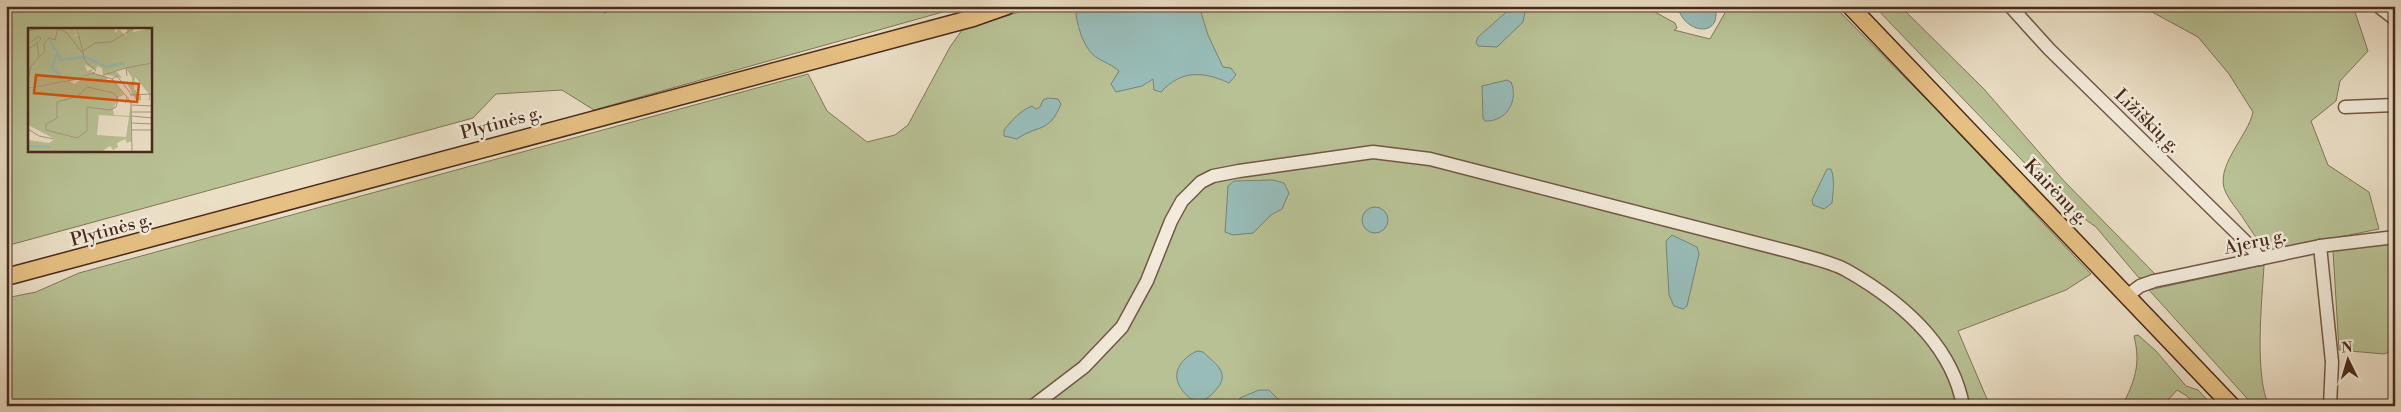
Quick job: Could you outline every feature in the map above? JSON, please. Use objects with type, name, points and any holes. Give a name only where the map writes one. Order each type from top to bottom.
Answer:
[{"type":"main road","name":"Plytinės g.","points":[[6,278],[973,18],[1007,6]]},
{"type":"main road","name":"Kairėnų g.","points":[[1850,6],[2232,406]]},
{"type":"street","name":"Ližiškių g.","points":[[2010,6],[2049,49],[2250,246],[2260,259]]},
{"type":"street","points":[[2378,6],[2395,19]]},
{"type":"street","points":[[2345,107],[2395,105]]},
{"type":"street","points":[[1033,406],[1084,367],[1122,327],[1147,280],[1171,221],[1182,201],[1201,182],[1213,176],[1239,171],[1373,152],[1430,159],[1795,253],[1844,269],[1882,293],[1931,337],[1944,354],[1963,406]]},
{"type":"street","name":"Ajerų g.","points":[[2127,296],[2140,286],[2154,281],[2320,246],[2395,237]]},
{"type":"street","points":[[2320,246],[2332,362],[2330,406]]},
{"type":"green space","points":[[6,6],[964,6],[594,110],[562,90],[496,94],[473,118],[6,246]]},
{"type":"green space","points":[[1038,6],[1644,6],[1675,23],[1677,28],[1674,30],[1710,39],[1729,6],[1834,6],[1935,108],[2091,274],[2066,290],[1958,331],[1990,406],[6,406],[6,298],[36,292],[79,273],[808,74],[827,111],[867,142],[895,135],[908,125],[950,47],[962,30]]},
{"type":"green space","points":[[1874,6],[1900,6],[1984,89],[2064,181],[2157,276],[2139,278],[2096,227],[2065,205]]},
{"type":"green space","points":[[2141,6],[2353,6],[2368,51],[2340,81],[2336,101],[2311,121],[2328,165],[2369,192],[2379,229],[2270,251],[2265,247],[2229,199],[2223,183],[2228,163],[2250,122],[2253,112],[2229,74],[2198,37]]},
{"type":"green space","points":[[2395,244],[2395,350],[2384,354],[2339,350],[2333,250]]},
{"type":"green space","points":[[2264,265],[2260,357],[2264,393],[2269,406],[2254,406],[2149,290]]},
{"type":"green space","points":[[2138,335],[2156,351],[2186,386],[2198,390],[2213,406],[2196,406],[2187,396],[2177,390],[2168,400],[2168,406],[2122,406],[2136,372],[2137,355],[2134,336]]},
{"type":"water","points":[[1083,6],[1199,6],[1208,35],[1223,67],[1231,68],[1236,75],[1229,83],[1210,76],[1184,76],[1161,92],[1154,90],[1153,79],[1142,86],[1116,92],[1111,84],[1119,71],[1094,56],[1086,46],[1080,33],[1076,14]]},
{"type":"water","points":[[1678,6],[1715,6],[1716,17],[1713,24],[1708,28],[1694,27],[1681,15]]},
{"type":"water","points":[[1512,7],[1521,8],[1525,12],[1523,22],[1497,47],[1478,46],[1476,42],[1478,37]]},
{"type":"water","points":[[1507,80],[1511,82],[1513,89],[1512,103],[1509,109],[1499,118],[1485,121],[1483,118],[1482,86]]},
{"type":"water","points":[[1048,98],[1058,99],[1061,104],[1052,120],[1017,139],[1004,136],[1004,130],[1016,116],[1032,106],[1036,109],[1040,107],[1043,100]]},
{"type":"water","points":[[1827,169],[1831,169],[1833,190],[1832,203],[1824,209],[1813,205],[1812,200]]},
{"type":"water","points":[[1273,180],[1284,183],[1289,193],[1282,209],[1271,215],[1253,233],[1233,235],[1225,232],[1228,186],[1234,181]]},
{"type":"water","points":[[1375,207],[1384,211],[1388,220],[1384,229],[1375,233],[1366,229],[1362,220],[1366,211]]},
{"type":"water","points":[[1672,235],[1697,247],[1699,254],[1687,306],[1683,309],[1674,306],[1669,295],[1666,241]]},
{"type":"water","points":[[1197,351],[1203,352],[1213,361],[1220,370],[1222,380],[1209,397],[1196,401],[1191,399],[1182,390],[1177,373],[1186,358]]},
{"type":"water","points":[[1259,390],[1269,390],[1285,406],[1237,406],[1240,398]]},
{"type":"waterway","points":[[599,6],[605,12]]}]
